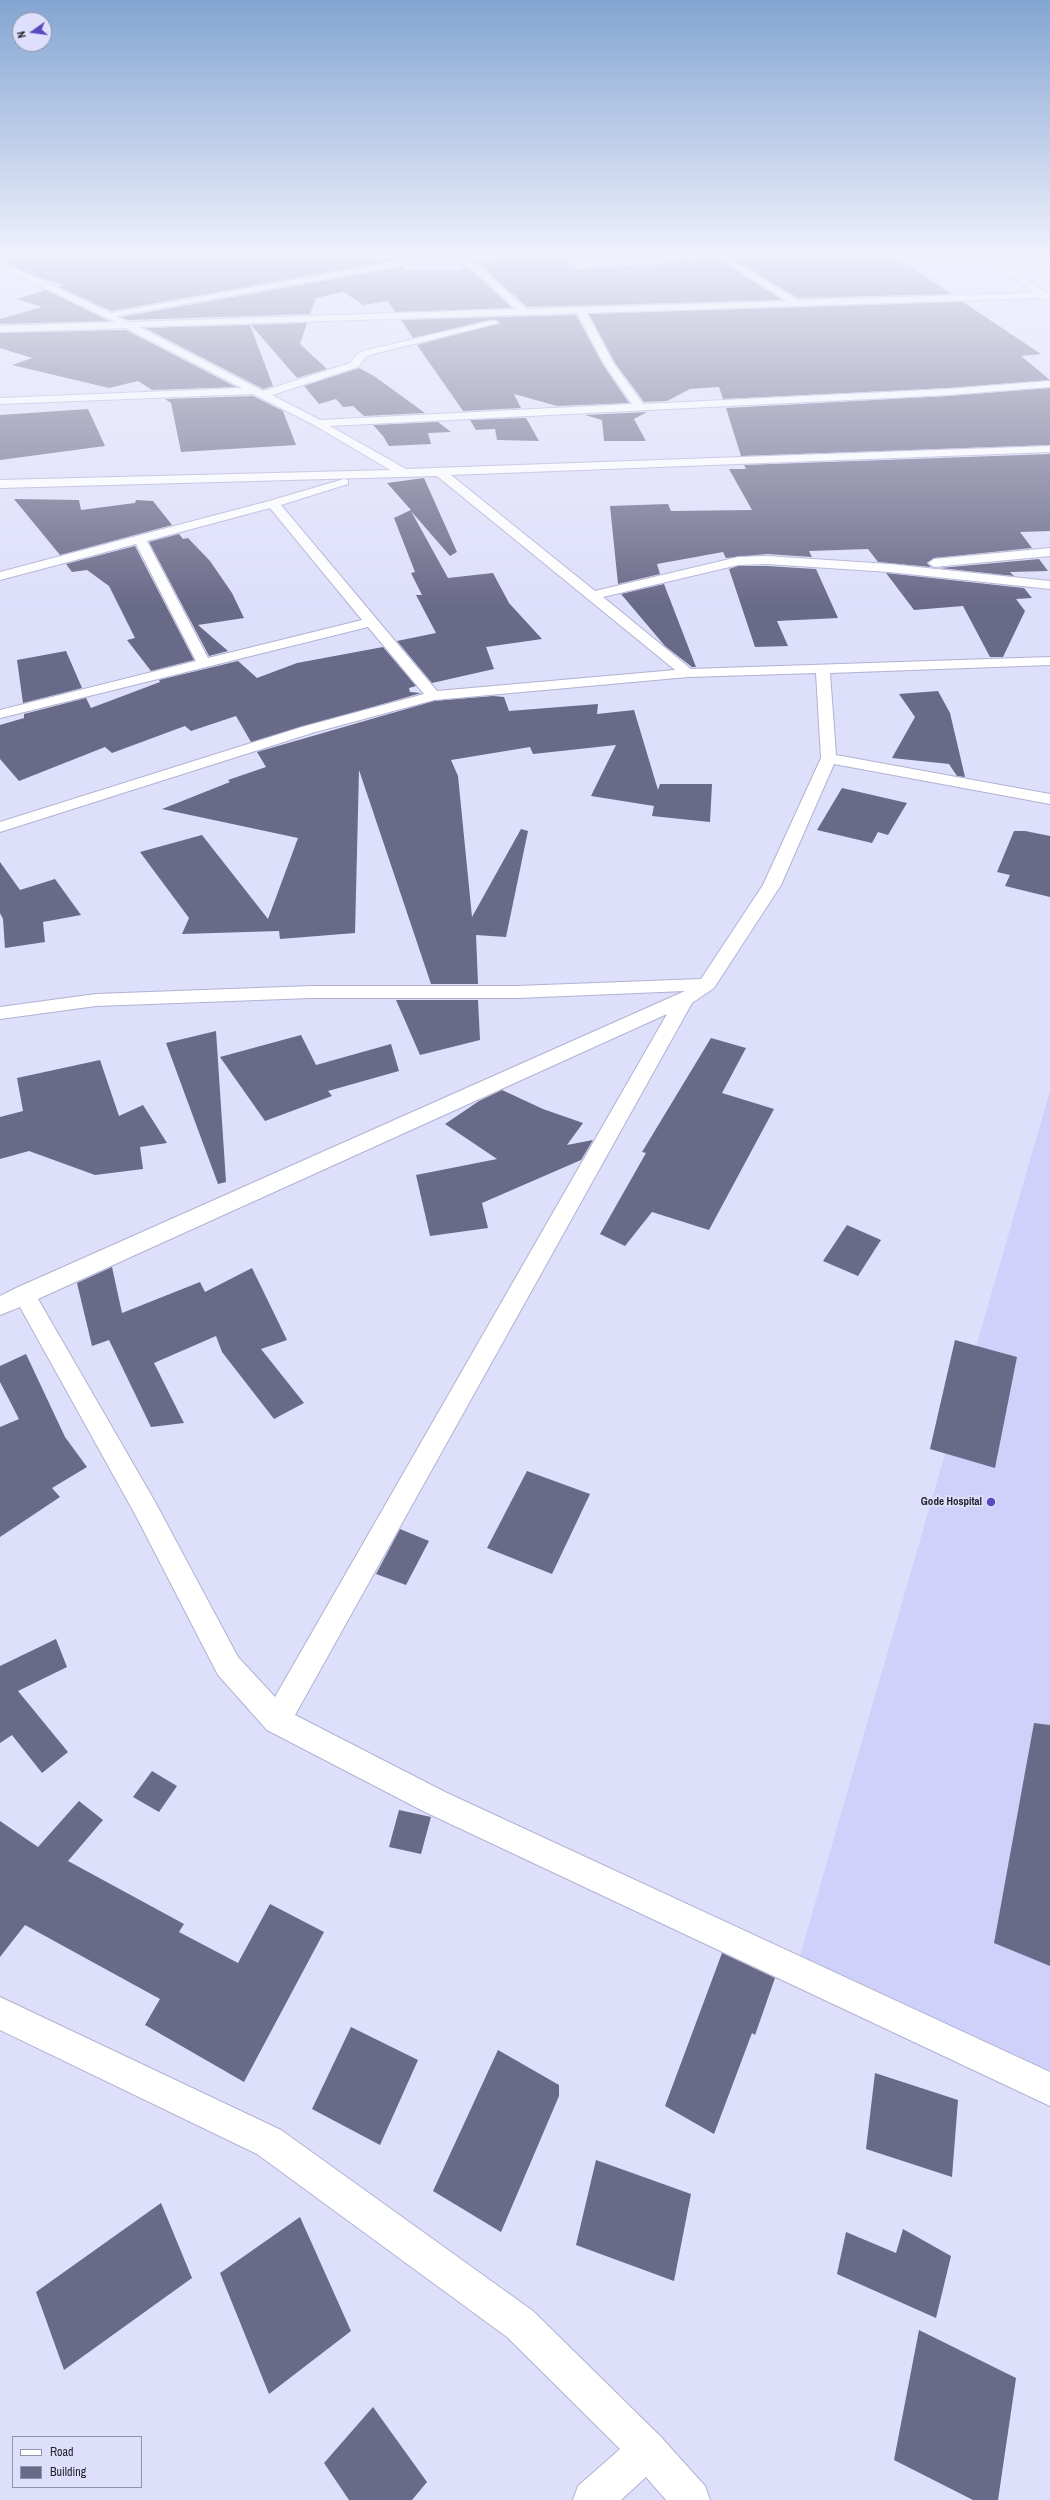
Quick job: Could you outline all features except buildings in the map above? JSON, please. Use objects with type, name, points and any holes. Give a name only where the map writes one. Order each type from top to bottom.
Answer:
[{"type":"street","points":[[222,375],[318,422],[402,472]]},
{"type":"street","points":[[0,401],[257,393],[321,375]]},
{"type":"street","points":[[617,375],[639,406]]},
{"type":"street","points":[[318,422],[948,392],[1050,384]]},
{"type":"street","points":[[0,484],[440,472],[1050,449]]},
{"type":"street","points":[[440,472],[688,673]]},
{"type":"street","points":[[0,576],[272,504],[370,474]]},
{"type":"street","points":[[272,504],[434,696]]},
{"type":"street","points":[[139,538],[203,662]]},
{"type":"street","points":[[889,568],[1050,552]]},
{"type":"street","points":[[592,596],[738,561],[767,560],[889,568],[1050,586]]},
{"type":"street","points":[[0,714],[203,662],[370,622]]},
{"type":"street","points":[[0,827],[307,730],[434,696],[688,673],[1050,661]]},
{"type":"street","points":[[1015,662],[1050,671]]},
{"type":"street","points":[[823,669],[829,758],[772,885],[707,984],[685,999],[12,1300],[145,1508],[228,1666],[277,1720],[435,1802],[1050,2089]]},
{"type":"street","points":[[829,758],[1050,799]]},
{"type":"street","points":[[0,1013],[104,1000],[311,992],[517,992],[707,984]]},
{"type":"street","points":[[277,1720],[685,999]]},
{"type":"street","points":[[0,2013],[269,2142],[520,2324],[648,2450],[690,2500]]},
{"type":"street","points":[[592,2500],[648,2450]]},
{"type":"shaded area","name":"Gode Hospital","points":[[1050,1091],[1050,2081],[796,1969]]},
{"type":"place","name":"Gode Hospital","points":[[991,1502]]}]
